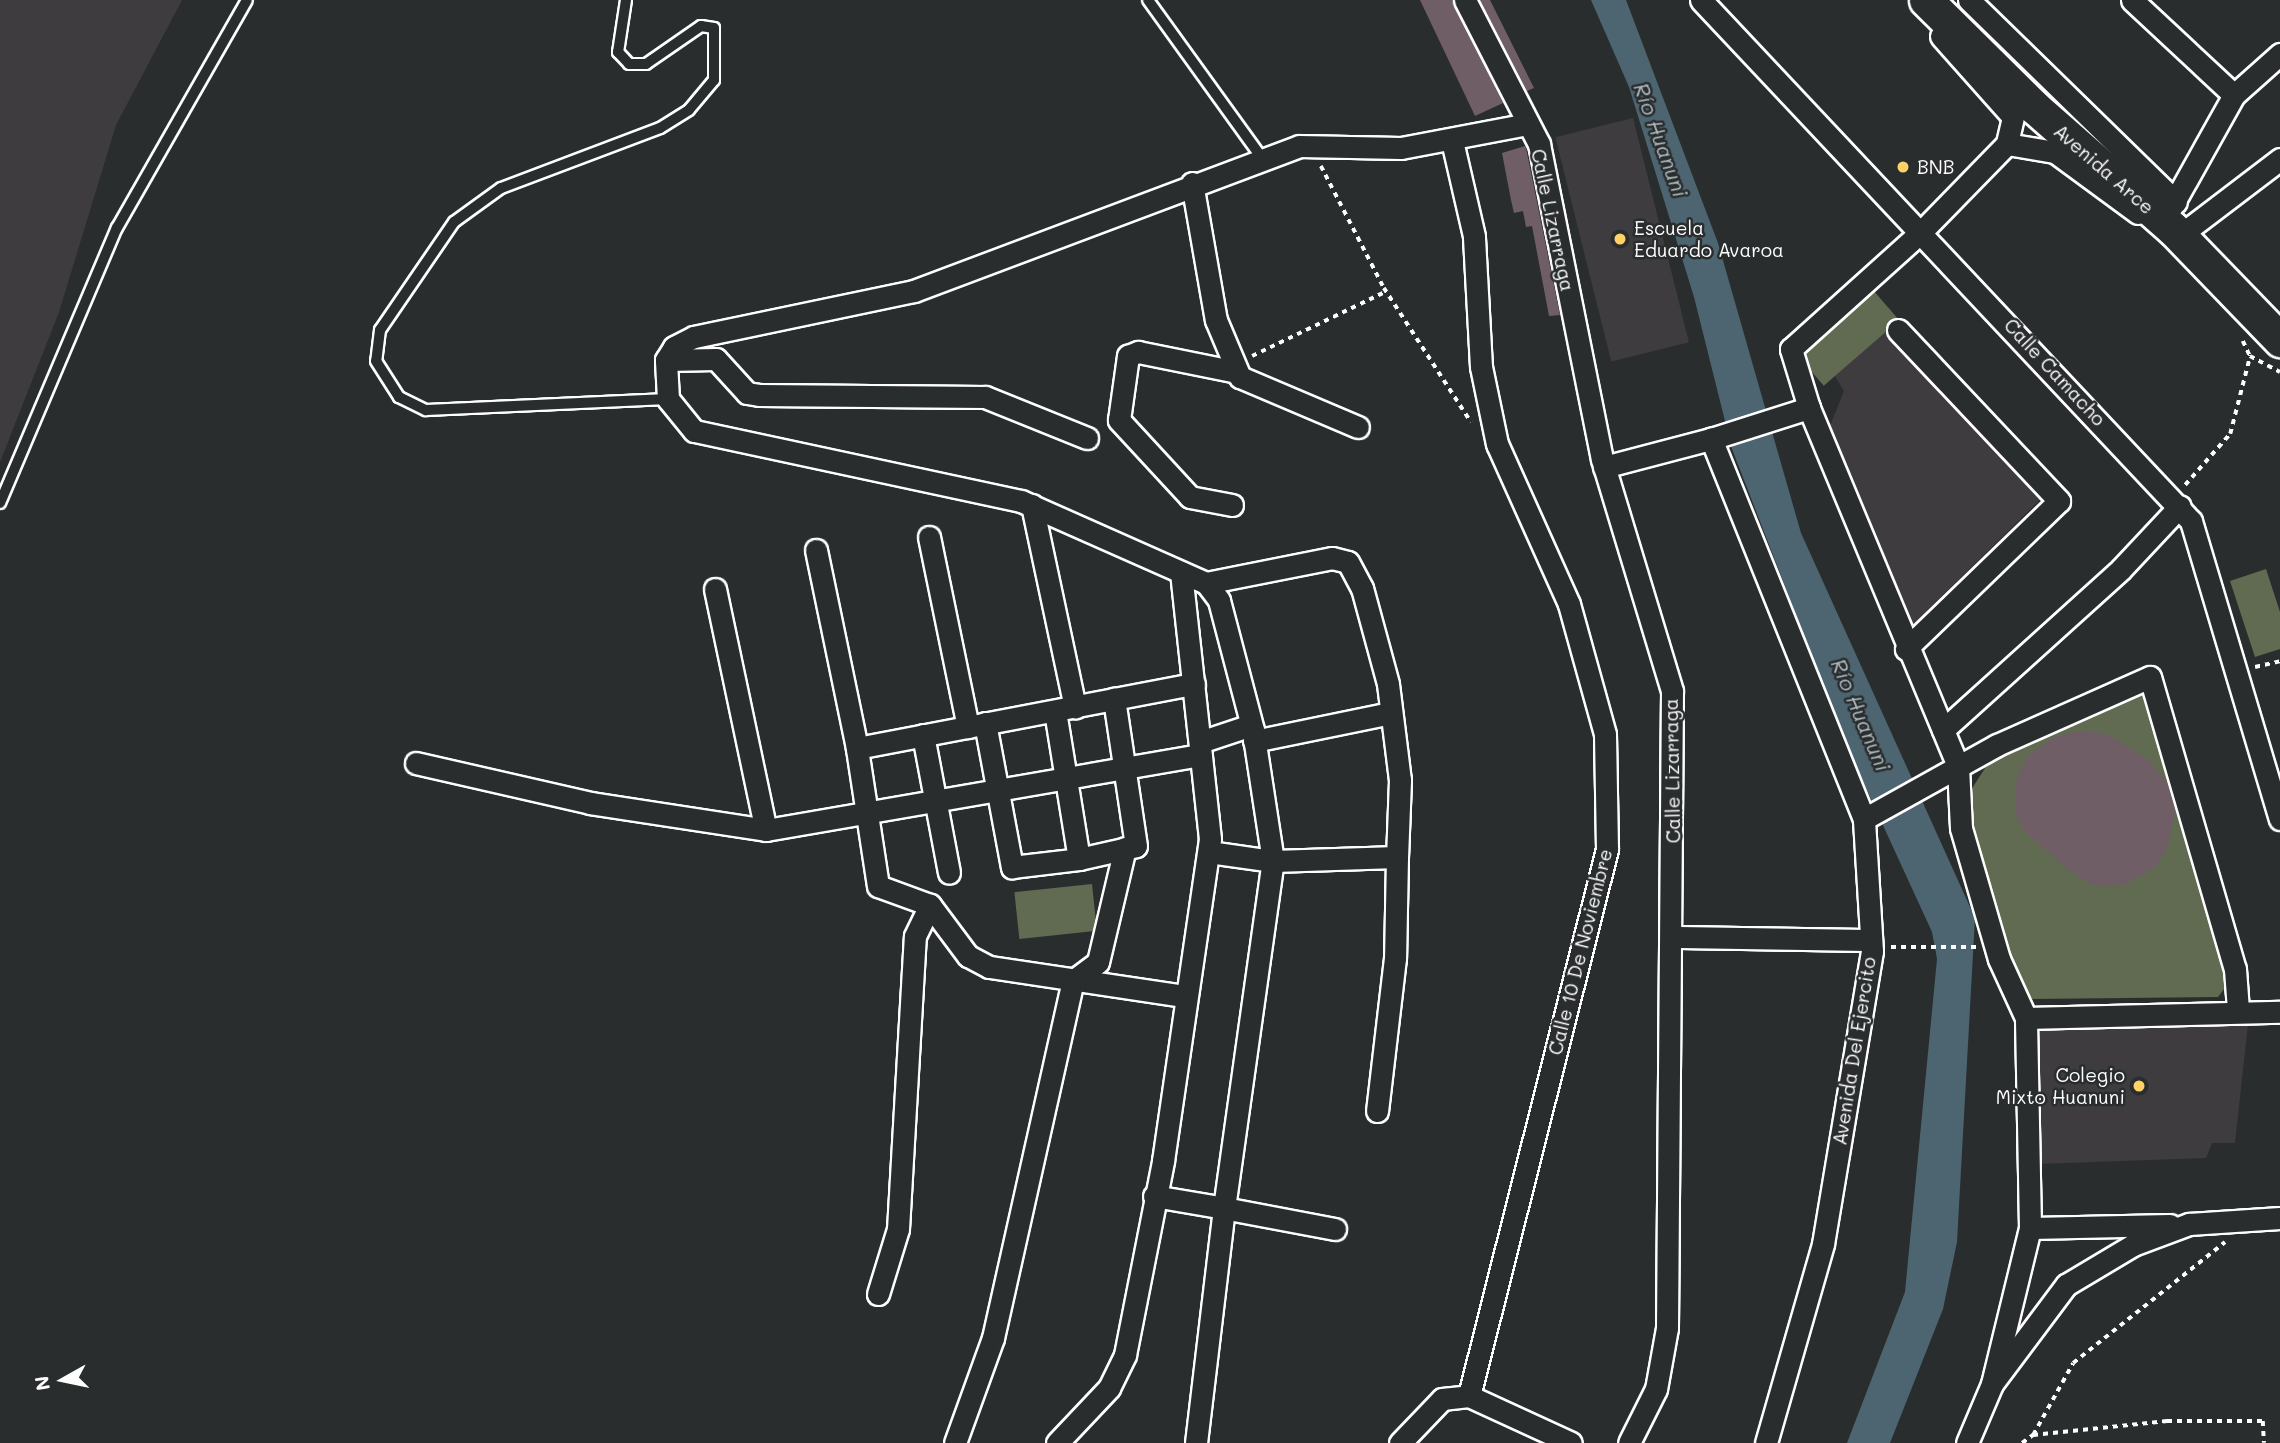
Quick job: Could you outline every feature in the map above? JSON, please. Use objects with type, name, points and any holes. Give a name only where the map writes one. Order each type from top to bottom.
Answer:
[{"type":"main road","name":"Avenida Arce","points":[[1928,2],[2033,106],[2173,221],[2280,340]]},
{"type":"street","name":"Calle Lizarraga","points":[[1465,0],[1539,144],[1604,467],[1672,691],[1674,937],[1667,1328],[1656,1389],[1629,1443]]},
{"type":"street","name":"Calle Camacho","points":[[1702,0],[2177,501],[2191,521],[2240,671],[2280,820]]},
{"type":"street","points":[[1969,0],[2173,221]]},
{"type":"street","points":[[2133,0],[2234,95]]},
{"type":"street","points":[[1928,2],[1941,37],[2013,117],[2007,144],[1923,231],[1791,349],[1809,408],[1906,649],[1958,766],[1961,828],[1999,959],[2026,1018],[2030,1228],[1992,1384],[1967,1443]]},
{"type":"street","points":[[2173,221],[2234,95],[2280,54]]},
{"type":"street","points":[[1196,1443],[1224,1208],[1273,861],[1253,733],[1219,600],[1206,583],[1032,505],[694,431],[668,400],[666,360],[674,347],[694,337],[914,292],[1032,251],[1192,183],[1262,158],[1311,145],[1401,148],[1452,141],[1528,124]]},
{"type":"street","name":"Calle 10 De Noviembre","points":[[1452,141],[1474,236],[1480,368],[1497,444],[1569,604],[1605,734],[1607,849],[1469,1396]]},
{"type":"street","points":[[2007,144],[2055,152],[2123,206],[2173,221],[2280,159]]},
{"type":"street","points":[[1192,183],[1216,320],[1237,372]]},
{"type":"street","points":[[1898,330],[2059,501],[1906,649]]},
{"type":"street","points":[[1233,505],[1190,498],[1119,420],[1128,356],[1138,352],[1237,372],[1255,386],[1358,427]]},
{"type":"street","points":[[666,360],[716,359],[747,393],[759,395],[985,397],[1087,438]]},
{"type":"street","points":[[1604,467],[1717,437],[1769,418],[1809,408]]},
{"type":"street","name":"Avenida Del Ejercito","points":[[1717,437],[1870,816],[1871,940],[1823,1244],[1766,1443]]},
{"type":"street","points":[[1943,730],[2122,569],[2177,501]]},
{"type":"street","points":[[1032,505],[1065,709],[1066,780],[1079,859]]},
{"type":"street","points":[[929,537],[976,725],[998,792],[1012,867],[1079,859],[1136,846],[1129,768],[1114,699]]},
{"type":"street","points":[[816,550],[857,748],[878,886],[930,905],[968,956],[989,967],[1184,996]]},
{"type":"street","points":[[1206,583],[1332,558],[1348,562],[1362,588],[1391,713],[1400,780],[1395,958],[1377,1111]]},
{"type":"street","points":[[1057,1443],[1109,1388],[1125,1355],[1154,1196],[1209,852],[1201,749],[1181,573]]},
{"type":"street","points":[[715,589],[766,830]]},
{"type":"street","points":[[1870,816],[1924,788],[1958,766],[2150,677],[2235,969],[2238,1010]]},
{"type":"street","points":[[857,748],[1194,684]]},
{"type":"street","points":[[415,763],[590,803],[766,830],[866,817],[1066,780],[1129,768],[1253,733],[1391,713]]},
{"type":"street","points":[[923,736],[949,873]]},
{"type":"street","points":[[955,1443],[993,1338],[1073,981],[1098,962],[1125,848]]},
{"type":"street","points":[[1209,852],[1273,861],[1397,857]]},
{"type":"street","points":[[878,1294],[898,1230],[915,936],[930,905]]},
{"type":"street","points":[[1674,937],[1871,940]]},
{"type":"street","points":[[2026,1018],[2238,1010],[2280,1012]]},
{"type":"street","points":[[1154,1196],[1335,1229]]},
{"type":"street","points":[[2030,1228],[2189,1224],[2280,1218]]},
{"type":"street","points":[[1992,1384],[2066,1285],[2133,1245],[2189,1224]]},
{"type":"street","points":[[1400,1443],[1441,1399],[1469,1396],[1571,1443]]},
{"type":"lane","points":[[0,502],[117,228],[247,0]]},
{"type":"lane","points":[[625,0],[618,52],[629,64],[646,64],[701,26],[714,28],[714,80],[689,110],[660,128],[501,188],[454,222],[380,330],[376,361],[399,397],[426,410],[668,400]]},
{"type":"lane","points":[[1148,0],[1262,158]]},
{"type":"path","points":[[1311,145],[1387,291],[1479,435]]},
{"type":"path","points":[[1246,347],[1259,358],[1387,291]]},
{"type":"path","points":[[2177,501],[2230,434],[2250,356],[2280,372]]},
{"type":"path","points":[[2240,671],[2280,661]]},
{"type":"path","points":[[1916,942],[1975,946]]},
{"type":"path","points":[[2022,1443],[2033,1435],[2073,1363],[2254,1219]]},
{"type":"path","points":[[2033,1435],[2168,1421],[2263,1421],[2264,1443]]},
{"type":"shaded area","points":[[0,0],[182,0],[116,125],[59,312],[0,462]]},
{"type":"shaded area","name":"Escuela Eduardo Avaroa","points":[[1633,118],[1689,342],[1611,361],[1555,137]]},
{"type":"shaded area","points":[[1886,331],[2044,496],[1904,633],[1828,431],[1844,391],[1835,376]]},
{"type":"shaded area","name":"Colegio Mixto Huanuni","points":[[2248,1024],[2235,1143],[2212,1143],[2206,1158],[2037,1164],[2037,1030]]},
{"type":"green space","points":[[1873,290],[1899,320],[1824,386],[1798,356]]},
{"type":"green space","points":[[2266,569],[2280,612],[2280,649],[2255,657],[2230,581]]},
{"type":"green space","points":[[2128,689],[2147,698],[2228,984],[2218,997],[2032,999],[2013,985],[1962,804],[1996,751]]},
{"type":"green space","points":[[1092,884],[1097,931],[1019,939],[1014,892]]},
{"type":"water","name":"Río Huanuni","points":[[1591,0],[1626,0],[1718,243],[1801,533],[1975,918],[1957,1242],[1943,1309],[1890,1443],[1847,1443],[1905,1292],[1937,959],[1932,932],[1848,749],[1732,449],[1694,297],[1629,87]]},
{"type":"building","points":[[1420,0],[1452,0],[1503,103],[1475,116]]},
{"type":"building","points":[[1480,0],[1490,0],[1534,88],[1527,91]]},
{"type":"building","points":[[1525,146],[1560,315],[1549,316],[1532,226],[1526,227],[1523,211],[1514,213],[1511,200],[1502,153]]},
{"type":"building","points":[[2080,731],[2107,734],[2149,761],[2167,782],[2175,809],[2168,847],[2155,867],[2122,886],[2095,886],[2069,870],[2024,831],[2016,814],[2015,784],[2026,758],[2054,737]]},
{"type":"place","name":"BNB","points":[[1903,167]]},
{"type":"place","name":"Escuela Eduardo Avaroa","points":[[1620,239]]},
{"type":"place","name":"Colegio Mixto Huanuni","points":[[2139,1086]]}]
